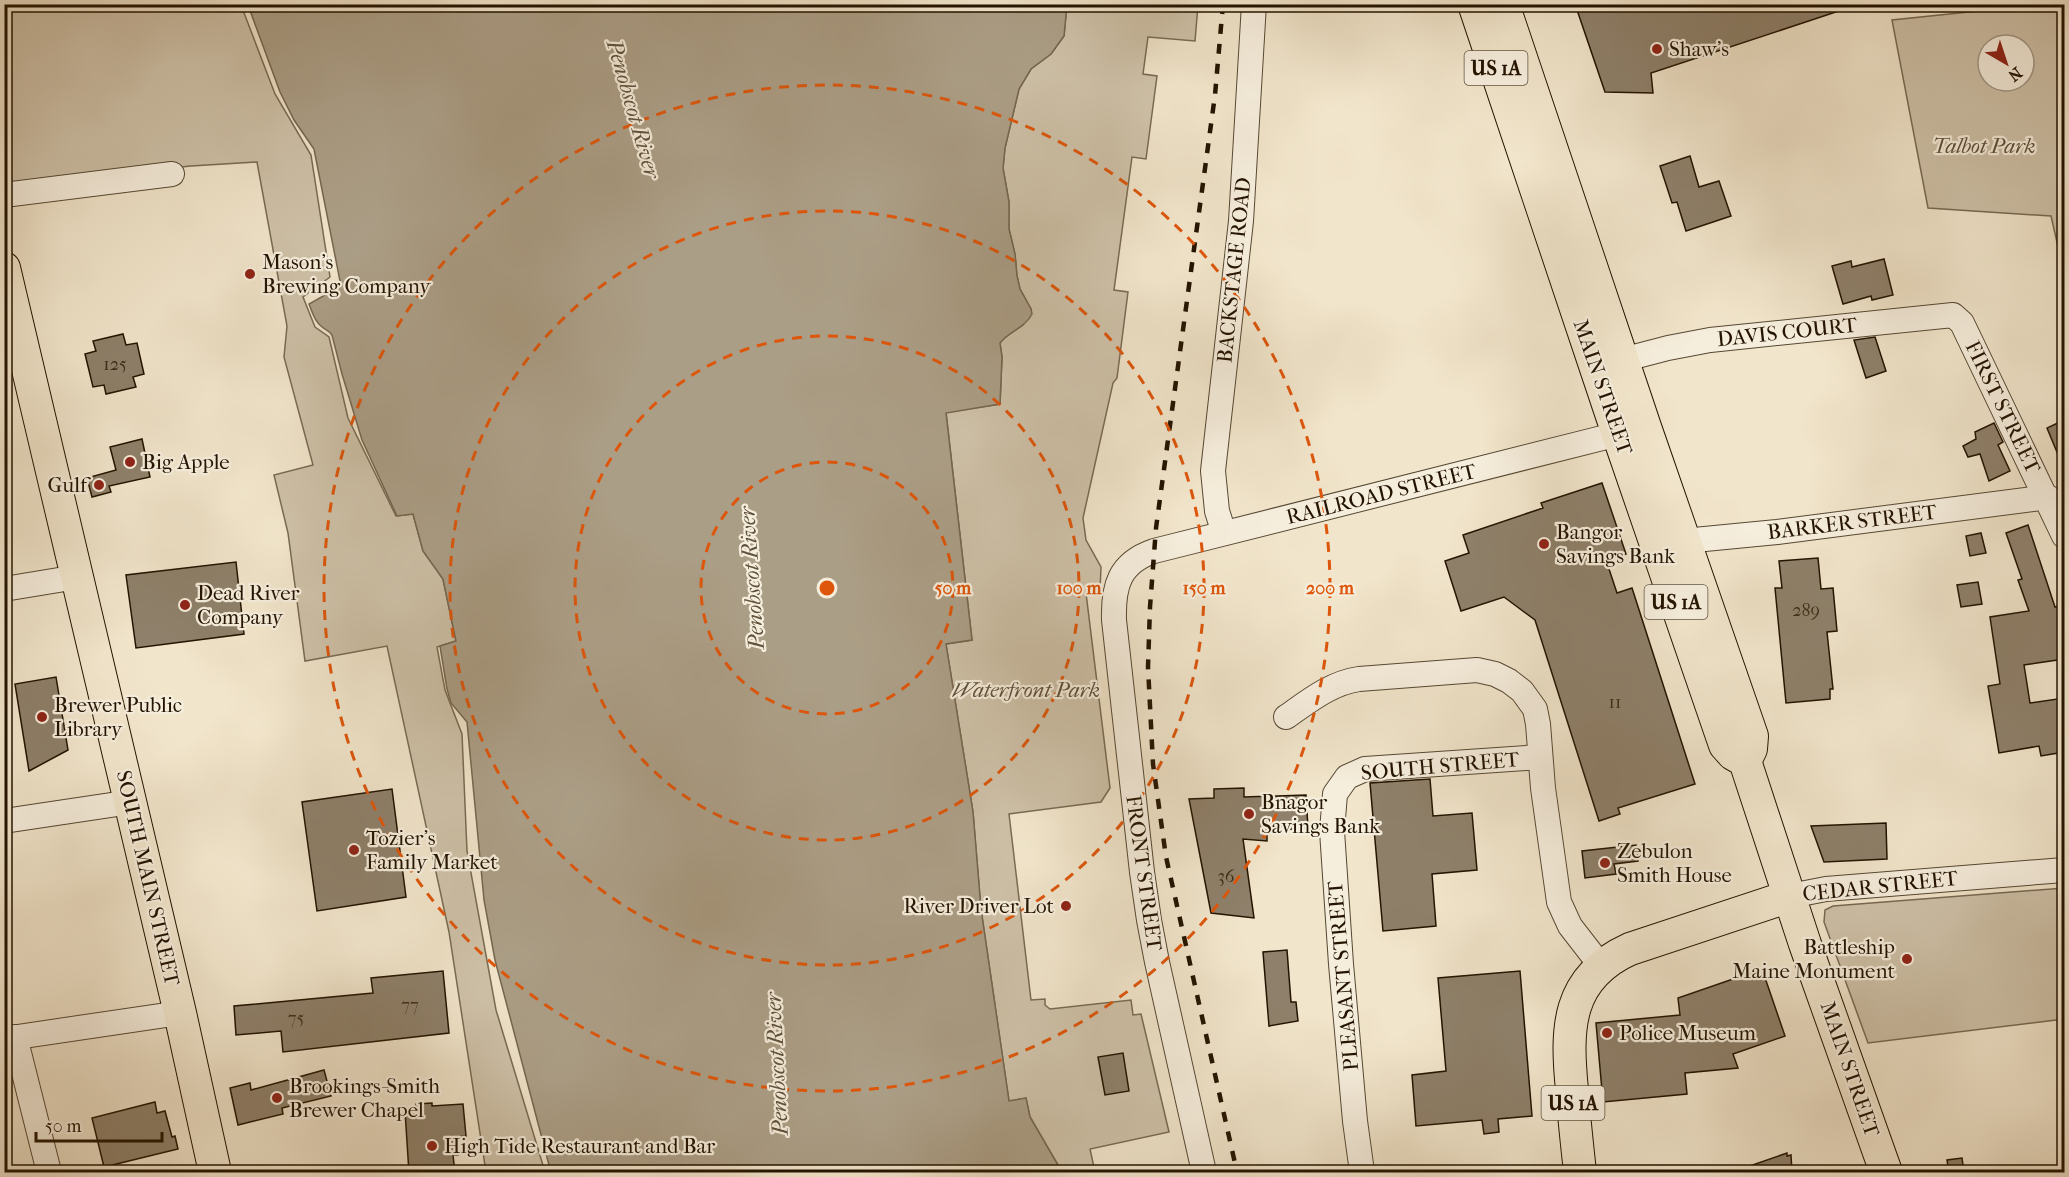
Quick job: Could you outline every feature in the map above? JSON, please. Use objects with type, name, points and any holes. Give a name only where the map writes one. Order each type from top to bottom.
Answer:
[{"type":"main road","name":"MAIN STREET","points":[[1474,4],[1671,545],[1752,736],[1751,749],[1745,761],[1886,1173]]},
{"type":"main road","name":"MAIN STREET","points":[[1503,4],[1622,360],[1631,430]]},
{"type":"main road","name":"SOUTH MAIN STREET","points":[[6,276],[180,1013],[215,1173]]},
{"type":"main road","name":"CEDAR STREET","points":[[1600,966],[1619,954],[1641,945],[1790,896]]},
{"type":"main road","name":"US 1A","points":[[1580,1173],[1569,1033],[1574,1008],[1582,990],[1600,966]]},
{"type":"street","name":"BACKSTAGE ROAD","points":[[1224,533],[1217,511],[1213,471],[1241,221],[1254,4]]},
{"type":"street","points":[[4,195],[172,174]]},
{"type":"street","name":"DAVIS COURT","points":[[1622,360],[1710,340],[1953,315]]},
{"type":"street","name":"FIRST STREET","points":[[1953,315],[1962,323],[2048,498],[2064,536]]},
{"type":"street","name":"RAILROAD STREET","points":[[1123,572],[1135,560],[1147,553],[1631,430]]},
{"type":"street","name":"BARKER STREET","points":[[1671,545],[2048,498]]},
{"type":"street","name":"FRONT STREET","points":[[1123,572],[1115,591],[1114,620],[1142,872],[1157,962],[1204,1173]]},
{"type":"street","points":[[4,589],[77,577]]},
{"type":"street","points":[[1286,717],[1324,691],[1345,682],[1419,674],[1486,671],[1516,685],[1531,703],[1537,717],[1559,902],[1570,926],[1600,966]]},
{"type":"street","name":"SOUTH STREET","points":[[1342,781],[1353,773],[1365,770],[1540,757]]},
{"type":"street","name":"PLEASANT STREET","points":[[1342,781],[1333,801],[1333,848],[1354,1111],[1362,1173]]},
{"type":"street","points":[[4,821],[130,802]]},
{"type":"street","name":"CEDAR STREET","points":[[1790,896],[1826,889],[2064,870]]},
{"type":"street","points":[[49,1173],[10,1038],[180,1013]]},
{"type":"green space","name":"Talbot Park","points":[[2045,4],[2064,5],[2064,273],[2051,216],[1928,208],[1892,20]]},
{"type":"green space","points":[[4,5],[241,5],[275,94],[311,155],[330,277],[303,297],[315,327],[329,337],[348,418],[396,516],[413,514],[423,551],[443,579],[456,641],[437,647],[445,690],[462,734],[467,851],[496,1010],[545,1172],[486,1172],[449,932],[387,646],[305,661],[288,533],[274,475],[313,465],[284,357],[287,326],[257,162],[191,166],[11,184],[4,159]]},
{"type":"green space","name":"Waterfront Park","points":[[1067,5],[1198,5],[1195,41],[1148,37],[1143,74],[1157,76],[1146,159],[1132,157],[1114,290],[1128,292],[1117,378],[1113,383],[1083,518],[1086,540],[1101,567],[1100,590],[1086,593],[1110,788],[1101,802],[1009,814],[1031,1000],[1045,999],[1045,1005],[1050,1009],[1131,1000],[1133,1015],[1141,1014],[1169,1132],[1090,1149],[1095,1172],[1062,1172],[1030,1117],[1026,1098],[1009,1101],[981,909],[973,812],[946,644],[972,640],[946,412],[1000,404],[1002,357],[1000,343],[1023,325],[1031,309],[1020,289],[1009,229],[1009,202],[1003,168],[1005,148],[1019,89],[1031,69],[1051,54],[1064,36]]},
{"type":"green space","points":[[2064,888],[2064,1019],[1868,1043],[1824,922],[1825,910],[1833,906]]},
{"type":"water","name":"Penobscot River","points":[[248,5],[1067,5],[1064,36],[1051,54],[1031,69],[1019,89],[1005,148],[1003,168],[1009,202],[1009,229],[1020,289],[1032,314],[1025,323],[1000,343],[1002,357],[1000,404],[946,413],[972,640],[946,644],[973,812],[981,909],[1009,1101],[1026,1098],[1030,1117],[1062,1172],[553,1172],[549,1165],[495,960],[484,900],[467,722],[451,703],[440,646],[456,641],[443,579],[423,551],[413,514],[397,516],[362,440],[332,335],[317,321],[309,304],[341,286],[314,149],[294,120],[280,92]]},
{"type":"building","name":"Shaw's","points":[[1575,4],[1851,4],[1851,7],[1651,73],[1653,93],[1605,92]]},
{"type":"building","points":[[1690,156],[1699,187],[1719,181],[1731,216],[1686,231],[1677,202],[1672,203],[1660,166]]},
{"type":"building","points":[[1884,259],[1893,295],[1872,300],[1871,296],[1843,304],[1832,266],[1851,261],[1852,267]]},
{"type":"building","points":[[123,334],[126,345],[137,343],[144,374],[133,377],[136,387],[106,394],[104,385],[93,387],[85,354],[96,351],[93,341]]},
{"type":"building","points":[[1875,337],[1886,371],[1866,378],[1854,340]]},
{"type":"building","points":[[2064,420],[2064,469],[2047,428]]},
{"type":"building","points":[[1994,423],[2003,442],[1998,445],[2010,471],[1989,481],[1980,454],[1968,457],[1963,446],[1976,439],[1975,432]]},
{"type":"building","name":"Big Apple","points":[[142,439],[150,477],[109,486],[111,492],[92,497],[87,478],[116,470],[110,447]]},
{"type":"building","points":[[1602,483],[1626,554],[1606,560],[1617,593],[1632,588],[1695,784],[1618,808],[1620,814],[1599,821],[1535,620],[1504,597],[1461,611],[1445,561],[1469,553],[1463,535],[1543,508],[1541,503]]},
{"type":"building","points":[[2028,525],[2055,607],[2064,605],[2064,659],[2024,665],[2030,703],[2064,698],[2064,752],[2041,756],[2039,746],[1999,753],[1988,686],[2000,684],[1990,617],[2029,611],[2018,580],[2022,579],[2006,533]]},
{"type":"building","points":[[1981,533],[1986,553],[1970,556],[1966,536]]},
{"type":"building","points":[[1818,558],[1821,589],[1833,588],[1837,631],[1827,632],[1833,689],[1830,689],[1830,699],[1786,703],[1775,588],[1782,588],[1779,561]]},
{"type":"building","name":"Dead River Company","points":[[236,562],[244,634],[136,648],[126,575]]},
{"type":"building","points":[[1978,582],[1982,604],[1961,607],[1957,585]]},
{"type":"building","name":"Brewer Public Library","points":[[56,677],[68,750],[29,771],[15,684]]},
{"type":"building","points":[[1430,779],[1433,816],[1472,813],[1477,870],[1432,874],[1436,926],[1383,931],[1370,783]]},
{"type":"building","points":[[1244,788],[1244,797],[1306,795],[1308,828],[1267,831],[1267,841],[1243,839],[1254,918],[1211,913],[1189,799],[1214,798],[1214,789]]},
{"type":"building","name":"Tozier's Family Market","points":[[392,789],[406,897],[317,911],[302,802]]},
{"type":"building","points":[[1886,823],[1887,859],[1824,862],[1811,826]]},
{"type":"building","name":"Zebulon Smith House","points":[[1636,845],[1638,861],[1614,864],[1616,874],[1585,878],[1582,851]]},
{"type":"building","points":[[1287,950],[1291,1002],[1296,1002],[1298,1021],[1269,1026],[1263,952]]},
{"type":"building","points":[[1762,969],[1785,1036],[1733,1054],[1738,1068],[1685,1073],[1687,1094],[1603,1102],[1596,1023],[1680,1015],[1678,998]]},
{"type":"building","points":[[443,971],[449,1033],[283,1052],[281,1031],[236,1035],[234,1006],[373,993],[371,978]]},
{"type":"building","points":[[1520,971],[1532,1116],[1498,1119],[1499,1132],[1484,1134],[1482,1120],[1416,1126],[1412,1075],[1446,1071],[1438,978]]},
{"type":"building","points":[[1123,1053],[1129,1091],[1105,1095],[1098,1057]]},
{"type":"building","name":"Brookings-Smith Brewer Chapel","points":[[324,1070],[331,1096],[282,1108],[283,1114],[238,1125],[230,1088],[250,1083],[251,1090]]},
{"type":"building","points":[[155,1102],[157,1113],[165,1111],[178,1149],[104,1167],[92,1118]]},
{"type":"building","name":"High Tide Restaurant and Bar","points":[[432,1103],[432,1106],[463,1104],[466,1136],[457,1137],[458,1155],[453,1155],[455,1173],[409,1173],[405,1111],[416,1110],[416,1104]]},
{"type":"building","points":[[1787,1153],[1787,1156],[1791,1155],[1792,1173],[1738,1173],[1738,1170]]},
{"type":"building","points":[[1962,1158],[1964,1173],[1949,1173],[1947,1160]]},
{"type":"railway","points":[[1223,4],[1215,95],[1156,528],[1148,667],[1153,764],[1166,857],[1237,1172]]},
{"type":"place","name":"Shaw's","points":[[1657,49]]},
{"type":"place","name":"Mason's Brewing Company","points":[[250,274]]},
{"type":"place","name":"Big Apple","points":[[130,462]]},
{"type":"place","name":"Gulf","points":[[99,485]]},
{"type":"place","name":"Bangor Savings Bank","points":[[1544,544]]},
{"type":"place","name":"Dead River Company","points":[[185,605]]},
{"type":"place","name":"Brewer Public Library","points":[[42,717]]},
{"type":"place","name":"Bnagor Savings Bank","points":[[1249,814]]},
{"type":"place","name":"Tozier's Family Market","points":[[354,850]]},
{"type":"place","name":"Zebulon Smith House","points":[[1605,863]]},
{"type":"place","name":"River Driver Lot","points":[[1066,906]]},
{"type":"place","name":"Battleship Maine Monument","points":[[1907,959]]},
{"type":"place","name":"Police Museum","points":[[1607,1033]]},
{"type":"place","name":"Brookings-Smith Brewer Chapel","points":[[277,1098]]},
{"type":"place","name":"High Tide Restaurant and Bar","points":[[432,1146]]}]
